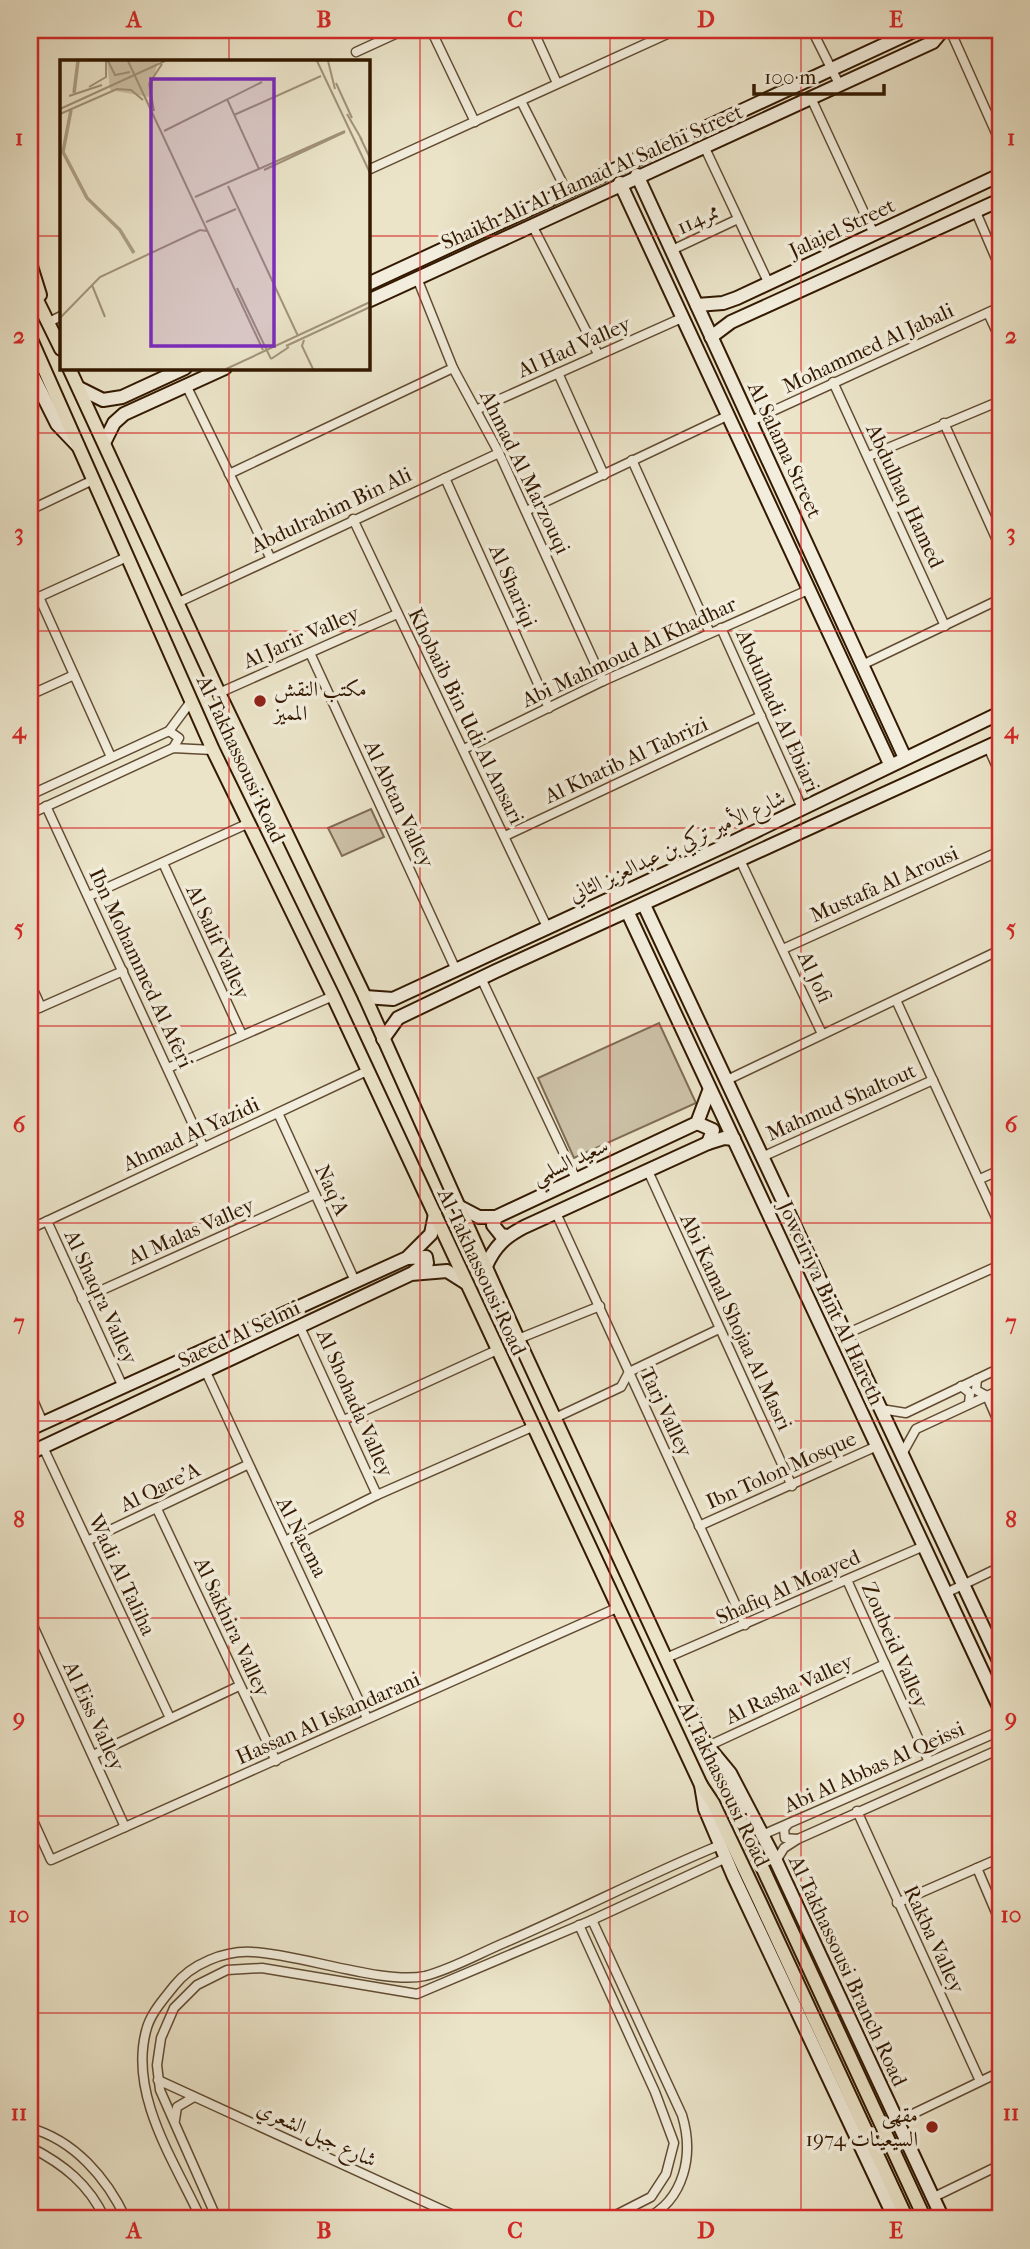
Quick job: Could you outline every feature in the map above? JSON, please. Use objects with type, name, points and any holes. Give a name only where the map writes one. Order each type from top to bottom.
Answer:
[{"type":"main road","points":[[30,263],[55,319],[60,344]]},
{"type":"main road","points":[[30,286],[55,319]]},
{"type":"main road","name":"Al Takhassousi Road","points":[[30,337],[213,750],[333,996],[532,1427],[701,1785],[713,1803],[907,2219]]},
{"type":"main road","name":"Al Takhassousi Road","points":[[70,369],[219,693],[365,997],[518,1339],[925,2219]]},
{"type":"street","points":[[356,52],[404,30]]},
{"type":"street","points":[[431,30],[475,122]]},
{"type":"street","points":[[533,30],[557,83]]},
{"type":"street","points":[[369,170],[676,30]]},
{"type":"street","points":[[812,30],[839,84]]},
{"type":"street","name":"Shaikh Ali Al Hamad Al Salehi Street","points":[[369,284],[916,30]]},
{"type":"street","name":"Shaikh Ali Al Hamad Al Salehi Street","points":[[369,301],[637,175],[933,42],[943,30]]},
{"type":"street","points":[[950,30],[1000,142]]},
{"type":"street","points":[[811,98],[874,234]]},
{"type":"street","points":[[521,101],[566,190]]},
{"type":"street","points":[[749,106],[757,123]]},
{"type":"street","points":[[704,146],[769,284]]},
{"type":"street","name":"Al Salama Street","points":[[637,175],[905,758]]},
{"type":"street","name":"Jalajel Street","points":[[697,305],[723,303],[737,298],[1000,175]]},
{"type":"street","points":[[620,183],[890,764]]},
{"type":"street","name":"Jalajel Street","points":[[711,337],[744,316],[1000,200]]},
{"type":"street","points":[[636,218],[642,209],[654,213]]},
{"type":"street","points":[[976,212],[1000,268]]},
{"type":"street","name":"ممر114","points":[[672,250],[738,219]]},
{"type":"street","points":[[532,225],[598,354]]},
{"type":"street","name":"Ahmad Al Marzouqi","points":[[417,278],[453,368],[499,453],[603,681]]},
{"type":"street","points":[[737,298],[735,309],[744,316]]},
{"type":"street","name":"Mohammed Al Jabali","points":[[751,421],[1000,307]]},
{"type":"street","points":[[988,313],[1000,339]]},
{"type":"street","name":"Al Had Valley","points":[[478,410],[684,317]]},
{"type":"street","points":[[229,474],[453,368]]},
{"type":"street","points":[[79,388],[103,400],[122,397],[183,369]]},
{"type":"street","points":[[105,441],[114,423],[124,414],[223,369]]},
{"type":"street","points":[[30,370],[57,424],[83,452]]},
{"type":"street","points":[[558,373],[604,475]]},
{"type":"street","name":"Abdulhaq Hamed","points":[[833,382],[945,626]]},
{"type":"street","points":[[186,385],[270,557]]},
{"type":"street","points":[[869,456],[1000,401]]},
{"type":"street","points":[[526,511],[727,416]]},
{"type":"street","points":[[944,424],[1000,547]]},
{"type":"street","name":"Abdulrahim Bin Ali","points":[[179,602],[270,557],[499,453]]},
{"type":"street","name":"Abdulhadi Al Ebiari","points":[[632,460],[710,633]]},
{"type":"street","name":"Al Shariqi","points":[[445,478],[549,708]]},
{"type":"street","points":[[30,510],[93,480]]},
{"type":"street","name":"Khobaib Bin Udi Al Ansari","points":[[353,519],[548,929]]},
{"type":"street","points":[[111,757],[74,675],[34,599],[127,556]]},
{"type":"street","name":"Abi Mahmoud Al Khadhar","points":[[464,749],[603,681],[808,590]]},
{"type":"street","points":[[847,671],[1000,599]]},
{"type":"street","name":"Al Jarir Valley","points":[[219,693],[397,614]]},
{"type":"street","name":"Abdulhadi Al Ebiari","points":[[721,628],[802,808]]},
{"type":"street","name":"Al Abtan Valley","points":[[310,653],[456,970]]},
{"type":"street","points":[[30,695],[74,675]]},
{"type":"street","points":[[30,795],[169,731],[192,700]]},
{"type":"street","name":"شارع الأمير تركي بن عبدالعزيز الثاني","points":[[365,997],[393,999],[487,957],[1000,713]]},
{"type":"street","name":"Al Khatib Al Tabrizi","points":[[505,836],[761,716]]},
{"type":"street","points":[[169,731],[178,738],[173,748]]},
{"type":"street","points":[[884,750],[894,751],[898,741]]},
{"type":"street","points":[[994,744],[1000,774]]},
{"type":"street","name":"شارع الأمير تركي بن عبدالعزيز الثاني","points":[[383,1039],[398,1018],[994,744]]},
{"type":"street","points":[[30,814],[173,748],[213,750]]},
{"type":"street","points":[[834,791],[848,797],[850,804],[846,810]]},
{"type":"street","name":"Ibn Mohammed Al Aferi","points":[[46,806],[203,1146]]},
{"type":"street","points":[[89,896],[249,823]]},
{"type":"street","points":[[733,842],[740,860]]},
{"type":"street","name":"Mustafa Al Arousi","points":[[783,949],[1000,851]]},
{"type":"street","name":"Al Jofi","points":[[740,860],[822,1034]]},
{"type":"street","name":"Al Salif Valley","points":[[163,863],[242,1035]]},
{"type":"street","name":"Joweiriya Bint Al Hareth","points":[[644,905],[901,1457],[1000,1661]]},
{"type":"street","name":"Joweiriya Bint Al Hareth","points":[[628,913],[1000,1709]]},
{"type":"street","points":[[636,931],[640,920],[652,920]]},
{"type":"street","points":[[509,946],[503,952],[504,958],[517,961]]},
{"type":"street","points":[[727,1080],[1000,950]]},
{"type":"street","points":[[487,957],[499,959],[496,971]]},
{"type":"street","points":[[456,970],[464,987]]},
{"type":"street","points":[[30,1012],[123,971]]},
{"type":"street","points":[[481,978],[576,1179]]},
{"type":"street","points":[[30,983],[41,1007]]},
{"type":"street","points":[[168,1068],[333,996]]},
{"type":"street","points":[[393,999],[391,1006],[398,1018]]},
{"type":"street","points":[[896,1000],[1000,1226]]},
{"type":"street","name":"Ahmad Al Yazidi","points":[[30,1229],[368,1071]]},
{"type":"street","name":"Mahmud Shaltout","points":[[762,1157],[933,1080]]},
{"type":"street","points":[[708,1143],[713,1130],[697,1123],[709,1091]]},
{"type":"street","name":"Naq'A","points":[[278,1113],[315,1194],[361,1278]]},
{"type":"street","name":"سعيد السلمي","points":[[496,1217],[697,1123]]},
{"type":"street","name":"سعيد السلمي","points":[[486,1266],[493,1250],[507,1236],[708,1143],[724,1138],[734,1139]]},
{"type":"street","points":[[980,1180],[1000,1170]]},
{"type":"street","name":"Abi Kamal Shojaa Al Masri","points":[[648,1171],[792,1486]]},
{"type":"street","name":"Al Malas Valley","points":[[82,1299],[315,1194]]},
{"type":"street","points":[[458,1206],[479,1217],[496,1217],[493,1225],[507,1236]]},
{"type":"street","name":"Tarj Valley","points":[[556,1213],[745,1625]]},
{"type":"street","name":"Saeed Al Selmi","points":[[30,1429],[407,1258],[431,1234],[435,1214]]},
{"type":"street","points":[[774,1226],[786,1229],[790,1227],[792,1220]]},
{"type":"street","name":"Al Shaqra Valley","points":[[47,1221],[123,1387]]},
{"type":"street","points":[[783,1246],[789,1235],[800,1238]]},
{"type":"street","points":[[407,1258],[426,1257],[427,1263],[411,1274]]},
{"type":"street","points":[[846,1334],[1000,1265]]},
{"type":"street","name":"Saeed Al Selmi","points":[[30,1453],[411,1274],[447,1271],[466,1283]]},
{"type":"street","points":[[361,1278],[374,1292]]},
{"type":"street","points":[[518,1339],[600,1306]]},
{"type":"street","name":"Al Shohada Valley","points":[[300,1326],[377,1495]]},
{"type":"street","points":[[555,1418],[621,1387],[629,1372],[719,1329]]},
{"type":"street","points":[[344,1420],[497,1350]]},
{"type":"street","points":[[197,1354],[206,1372]]},
{"type":"street","points":[[879,1408],[886,1412],[906,1413],[1000,1368]]},
{"type":"street","name":"Al Naema","points":[[206,1372],[278,1532],[286,1540],[367,1718]]},
{"type":"street","points":[[977,1379],[976,1390],[987,1396],[1000,1426]]},
{"type":"street","points":[[961,1386],[970,1393],[969,1404]]},
{"type":"street","points":[[901,1457],[916,1429],[1000,1390]]},
{"type":"street","points":[[30,1393],[43,1423]]},
{"type":"street","points":[[286,1540],[377,1495],[532,1427]]},
{"type":"street","name":"Ibn Tolon Mosque","points":[[699,1526],[877,1446]]},
{"type":"street","name":"Wadi Al Taliha","points":[[43,1447],[170,1718]]},
{"type":"street","name":"Al Qare'A","points":[[87,1541],[247,1465]]},
{"type":"street","name":"Al Sakhira Valley","points":[[157,1509],[276,1760]]},
{"type":"street","name":"Shafiq Al Moayed","points":[[666,1658],[924,1546]]},
{"type":"street","points":[[946,1593],[1000,1567]]},
{"type":"street","name":"Zoubeid Valley","points":[[847,1580],[929,1762]]},
{"type":"street","name":"Hassan Al Iskandarani","points":[[30,1814],[51,1860],[619,1607]]},
{"type":"street","name":"Al Eiss Valley","points":[[30,1619],[125,1827]]},
{"type":"street","name":"Al Rasha Valley","points":[[708,1746],[885,1664]]},
{"type":"street","points":[[93,1755],[239,1686]]},
{"type":"street","name":"Abi Al Abbas Al Qeissi","points":[[762,1835],[1000,1731]]},
{"type":"street","points":[[985,1737],[992,1736],[998,1741],[996,1751]]},
{"type":"street","name":"Al Takhassousi Branch Road","points":[[708,1746],[730,1773],[776,1861],[943,2219]]},
{"type":"street","name":"Abi Al Abbas Al Qeissi","points":[[776,1861],[784,1848],[798,1839],[996,1751]]},
{"type":"street","points":[[701,1785],[705,1809],[720,1845],[895,2219]]},
{"type":"street","name":"Rakba Valley","points":[[857,1811],[980,2081]]},
{"type":"street","points":[[788,1824],[784,1829],[785,1838],[789,1841],[798,1839]]},
{"type":"street","points":[[201,2219],[146,2098],[141,2060],[146,2029],[156,2008],[178,1981],[195,1968],[215,1957],[236,1952],[253,1952],[411,1977],[446,1968],[720,1845]]},
{"type":"street","points":[[217,2219],[158,2080],[161,2038],[171,2015],[197,1984],[228,1970],[262,1968],[417,1994],[592,1920],[726,1858]]},
{"type":"street","points":[[897,1903],[1000,1858]]},
{"type":"street","points":[[977,1868],[1000,1922]]},
{"type":"street","points":[[661,1872],[667,1885]]},
{"type":"street","points":[[592,1920],[689,2137],[688,2159],[679,2188],[658,2213],[645,2219]]},
{"type":"street","points":[[579,1925],[655,2092],[674,2143],[666,2174],[651,2197],[608,2219]]},
{"type":"street","points":[[543,1926],[548,1939]]},
{"type":"street","points":[[156,2008],[171,2015]]},
{"type":"street","points":[[898,2121],[1000,2072]]},
{"type":"street","name":"شارع جبل الشعري","points":[[158,2080],[462,2219]]},
{"type":"street","points":[[175,2123],[177,2107],[194,2097]]},
{"type":"street","points":[[30,2128],[41,2131],[80,2156],[95,2170],[126,2219]]},
{"type":"street","points":[[30,2147],[70,2170],[90,2193],[105,2219]]},
{"type":"street","points":[[932,2198],[1000,2165]]},
{"type":"shaded area","points":[[371,809],[384,837],[342,856],[328,828]]},
{"type":"shaded area","points":[[659,1023],[696,1103],[574,1158],[538,1078]]},
{"type":"place","name":"مكتب النقش المميز","points":[[260,701]]},
{"type":"place","name":"مقهى السيعينات 1974","points":[[932,2127]]}]
